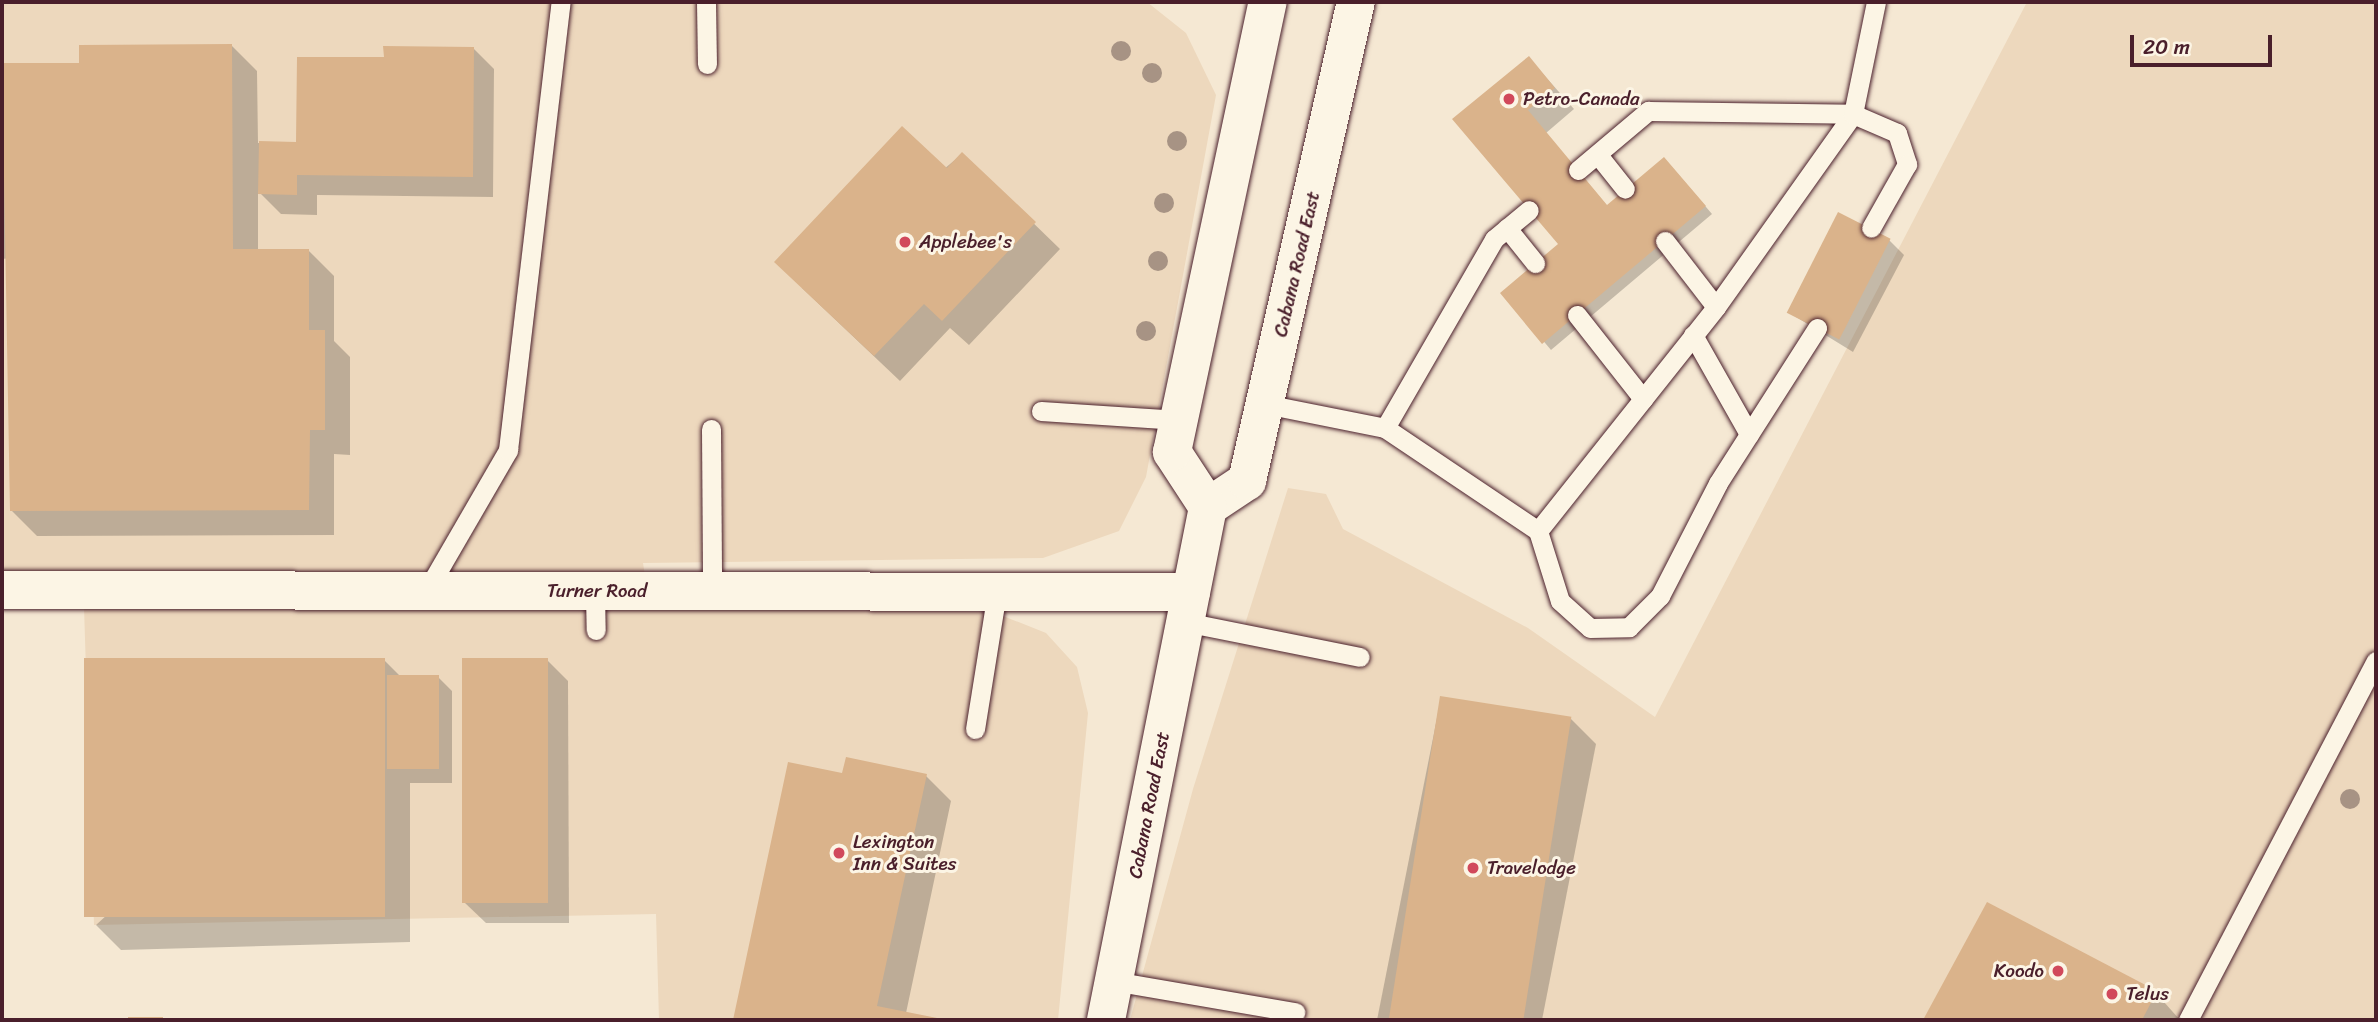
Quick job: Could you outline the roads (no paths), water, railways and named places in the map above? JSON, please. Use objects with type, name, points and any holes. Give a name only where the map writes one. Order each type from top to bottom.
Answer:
[{"type":"main road","points":[[1208,507],[1172,452],[1268,2]]},
{"type":"main road","name":"Cabana Road East","points":[[1106,1020],[1208,507],[1247,481],[1356,2]]},
{"type":"main road","name":"Turner Road","points":[[2,590],[997,592],[1188,607]]},
{"type":"lane","points":[[427,590],[508,450],[561,2]]},
{"type":"lane","points":[[706,2],[707,64]]},
{"type":"lane","points":[[1538,531],[1716,307],[1853,114],[1876,2]]},
{"type":"lane","points":[[1578,170],[1648,111],[1853,114],[1897,133],[1907,164],[1871,228]]},
{"type":"lane","points":[[1598,155],[1625,189]]},
{"type":"lane","points":[[1385,428],[1494,239],[1529,210]]},
{"type":"lane","points":[[1507,228],[1535,263]]},
{"type":"lane","points":[[1665,241],[1716,307]]},
{"type":"lane","points":[[1577,315],[1643,399]]},
{"type":"lane","points":[[1265,404],[1385,428],[1538,531],[1560,601],[1590,628],[1629,627],[1660,596],[1749,434],[1817,328]]},
{"type":"lane","points":[[1693,335],[1749,434]]},
{"type":"lane","points":[[1041,411],[1179,420]]},
{"type":"lane","points":[[710,429],[712,591]]},
{"type":"lane","points":[[595,591],[596,630]]},
{"type":"lane","points":[[975,729],[997,592]]},
{"type":"lane","points":[[1188,607],[1360,657]]},
{"type":"lane","points":[[2188,1020],[2376,661]]},
{"type":"lane","points":[[1113,981],[1294,1012]]},
{"type":"place","name":"Petro-Canada","points":[[1509,99]]},
{"type":"place","name":"Applebee's","points":[[905,242]]},
{"type":"place","name":"Lexington Inn & Suites","points":[[839,853]]},
{"type":"place","name":"Travelodge","points":[[1473,868]]},
{"type":"place","name":"Koodo","points":[[2058,971]]},
{"type":"place","name":"Telus","points":[[2112,994]]}]
